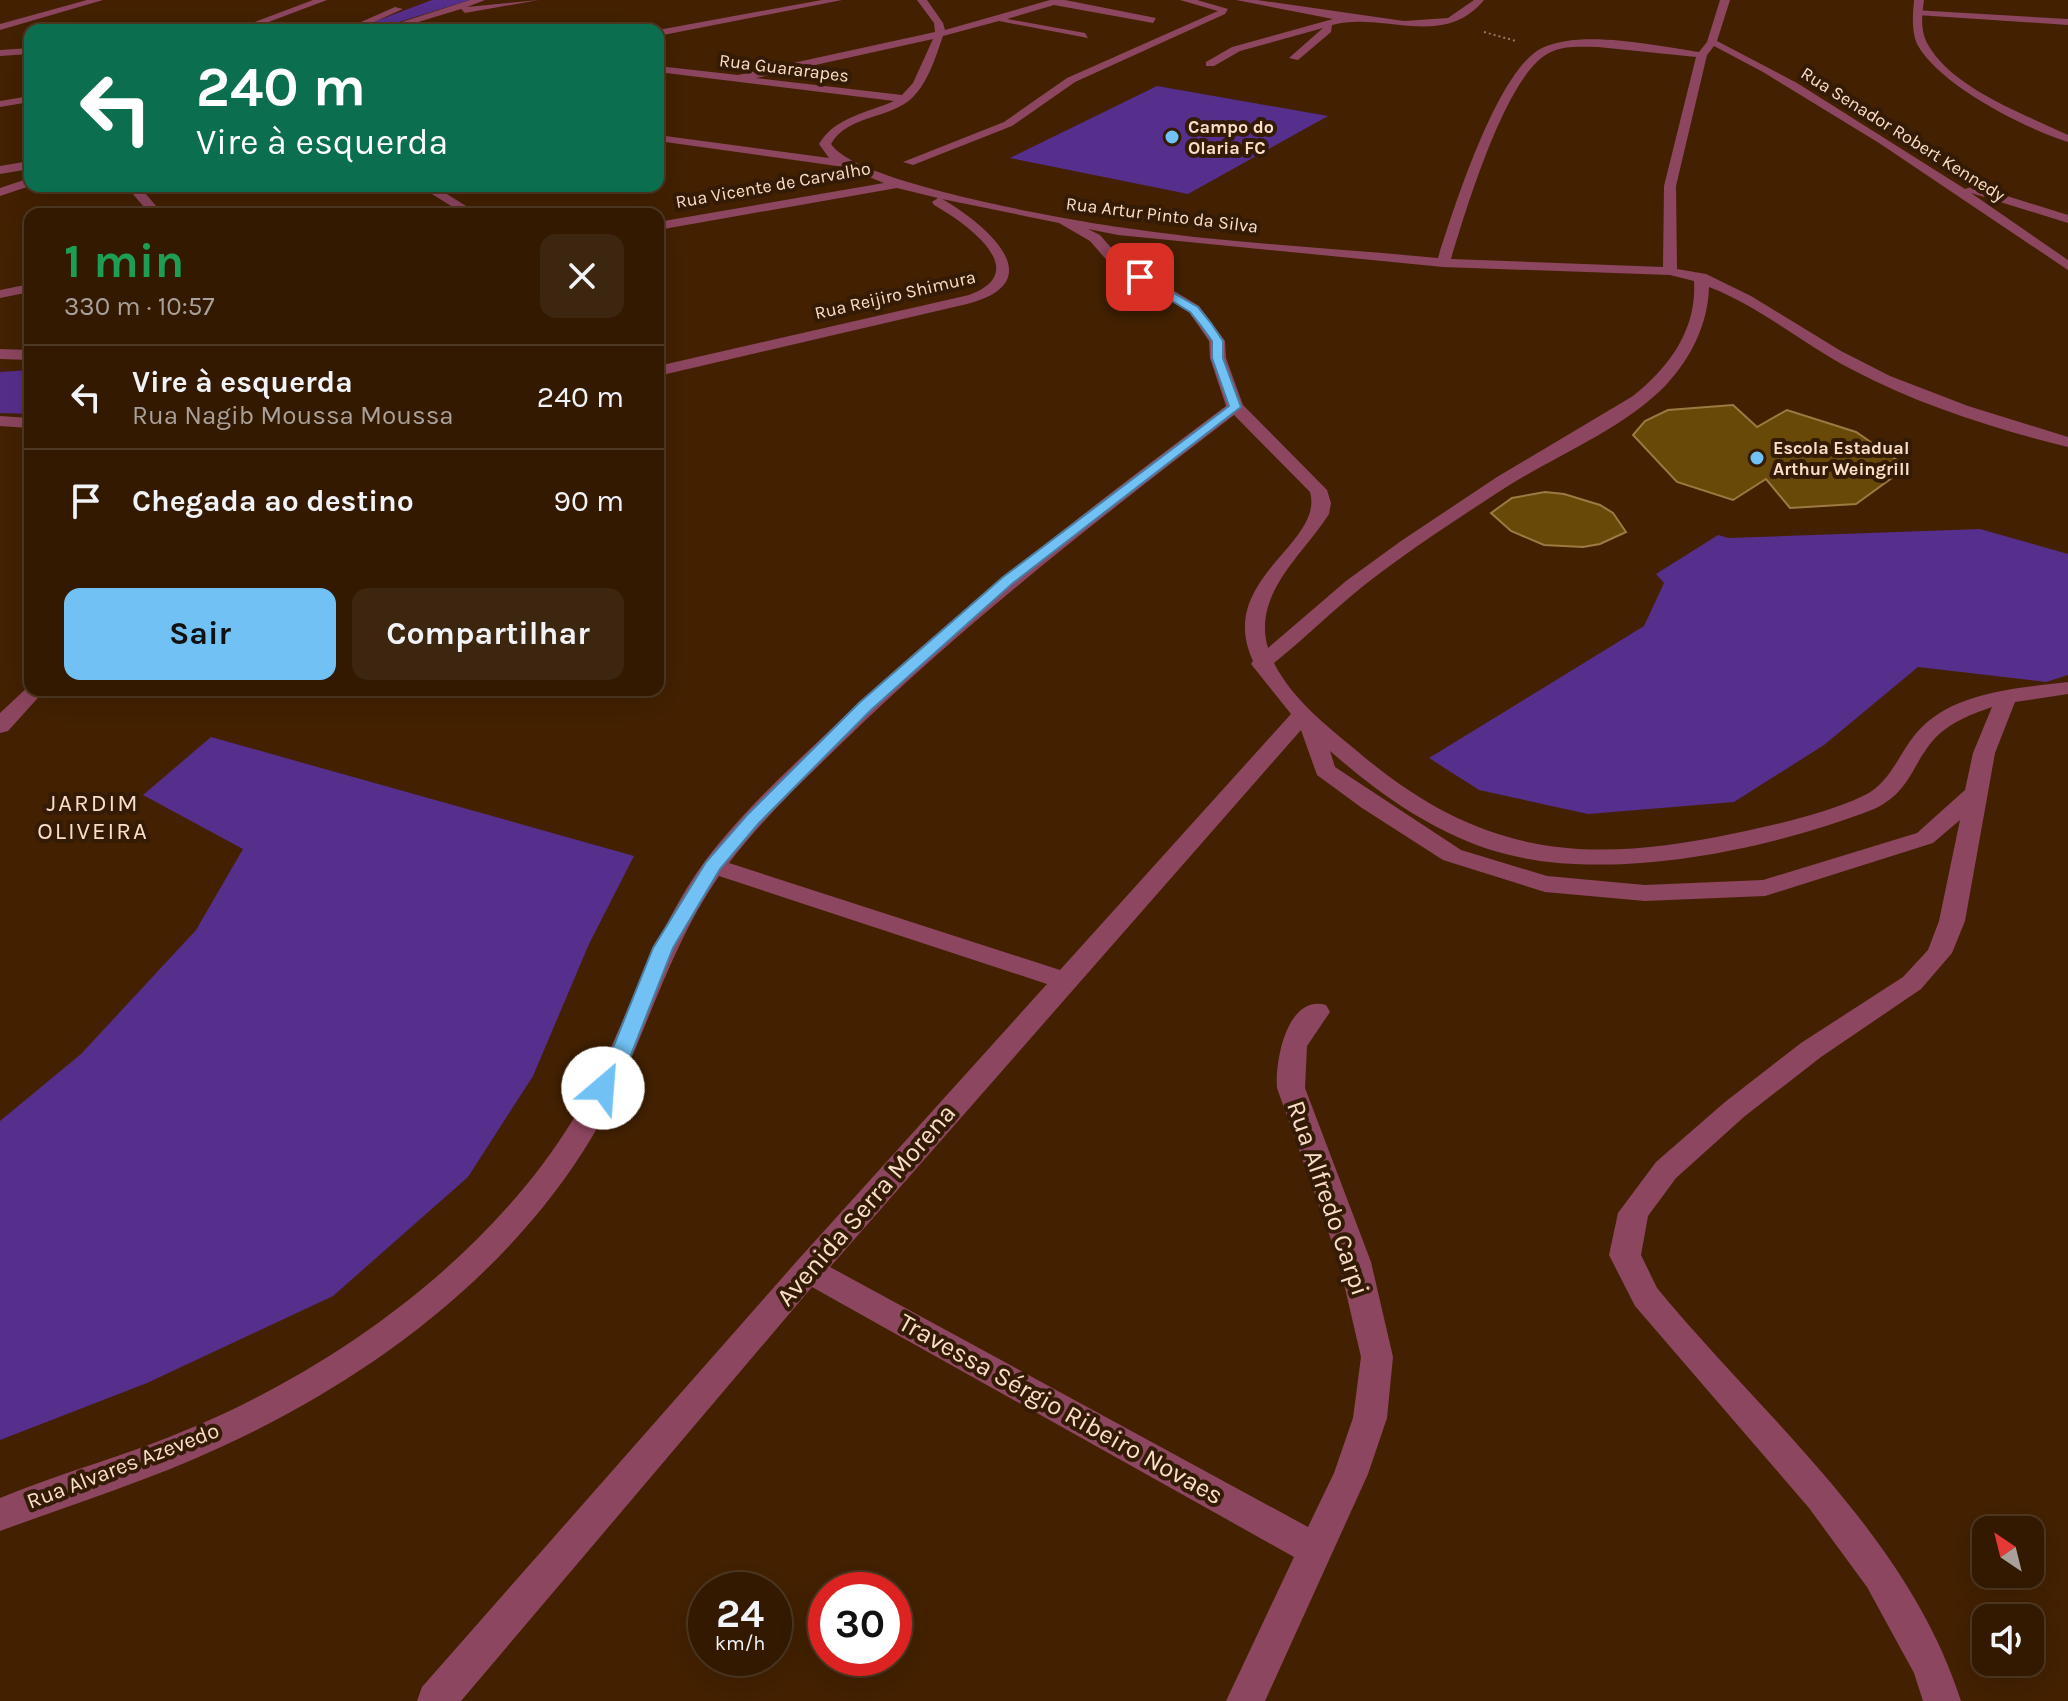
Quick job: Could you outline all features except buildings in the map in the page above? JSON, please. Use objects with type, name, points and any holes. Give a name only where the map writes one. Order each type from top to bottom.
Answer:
[{"type":"street","points":[[6,15],[58,0]]},
{"type":"street","points":[[75,0],[94,1]]},
{"type":"street","points":[[313,0],[321,0]]},
{"type":"street","points":[[255,24],[321,0]]},
{"type":"street","points":[[400,24],[480,0]]},
{"type":"street","points":[[433,13],[534,0]]},
{"type":"street","points":[[664,32],[837,0]]},
{"type":"street","points":[[846,164],[832,155],[825,144],[827,137],[843,125],[906,99],[942,34],[941,25],[922,0]]},
{"type":"street","points":[[909,162],[1008,124],[1071,80],[1223,9],[1185,0]]},
{"type":"street","points":[[1241,0],[1387,21],[1448,21],[1465,15],[1479,0]]},
{"type":"street","points":[[1670,271],[1670,186],[1702,55],[1712,42],[1725,0]]},
{"type":"street","points":[[0,27],[94,1]]},
{"type":"street","points":[[736,79],[942,34],[1057,1],[1153,20]]},
{"type":"street","points":[[2068,22],[1918,6],[1917,27],[1923,46],[1943,70],[1974,90],[2068,139]]},
{"type":"street","points":[[363,24],[405,7]]},
{"type":"street","points":[[6,15],[29,17]]},
{"type":"street","points":[[1210,64],[1236,49],[1348,17]]},
{"type":"street","points":[[997,20],[1085,36]]},
{"type":"street","points":[[1294,58],[1328,30],[1327,25]]},
{"type":"street","name":"Rua Senador Robert Kennedy","points":[[1712,42],[1800,89],[1951,183],[2068,266]]},
{"type":"street","points":[[1443,263],[1461,203],[1496,120],[1528,63],[1546,50],[1605,45],[1702,55]]},
{"type":"street","points":[[0,53],[24,51]]},
{"type":"street","name":"Rua Guararapes","points":[[664,70],[906,99]]},
{"type":"street","points":[[0,104],[24,100]]},
{"type":"street","name":"Rua Artur Pinto da Silva","points":[[664,139],[846,164],[903,187],[1065,222],[1159,236],[1443,263],[1670,271],[1701,277],[1730,288],[1817,345],[1861,368],[1918,393],[2068,442]]},
{"type":"street","points":[[0,170],[24,166]]},
{"type":"street","points":[[1951,183],[2068,219]]},
{"type":"street","points":[[0,192],[24,184]]},
{"type":"street","name":"Rua Vicente de Carvalho","points":[[664,225],[903,187]]},
{"type":"street","name":"Rua Reijiro Shimura","points":[[664,370],[951,303],[994,288],[1001,279],[1003,264],[992,243],[975,224],[903,187]]},
{"type":"street","points":[[137,192],[152,208]]},
{"type":"street","points":[[435,192],[463,208]]},
{"type":"street","points":[[1065,222],[1095,238],[1115,261],[1194,309],[1217,341],[1218,358],[1235,407],[1318,490],[1322,503],[1320,514],[1265,588],[1258,604],[1255,629],[1261,664],[1305,716],[1397,794],[1459,830],[1521,850],[1584,857],[1654,854],[1721,846],[1878,798],[1904,775],[1916,748],[1934,727],[1963,710],[2007,696],[2068,688]]},
{"type":"street","points":[[1261,664],[1355,584],[1434,528],[1551,450],[1631,406],[1654,387],[1674,367],[1691,335],[1700,310],[1701,277]]},
{"type":"street","points":[[0,294],[24,289]]},
{"type":"street","points":[[0,354],[24,355]]},
{"type":"street","name":"Rua Alvares Azevedo","points":[[0,1515],[33,1500],[171,1452],[266,1408],[346,1362],[422,1305],[497,1242],[557,1171],[619,1060],[663,948],[713,866],[753,819],[865,707],[986,599],[1235,407]]},
{"type":"street","points":[[0,421],[24,423]]},
{"type":"street","points":[[0,726],[28,696]]},
{"type":"street","points":[[1942,1701],[1931,1666],[1880,1575],[1821,1497],[1646,1297],[1625,1255],[1633,1213],[1666,1170],[1735,1109],[1811,1050],[1912,983],[1939,953],[1952,921],[1984,753],[2007,696]]},
{"type":"street","points":[[1305,716],[1325,770],[1370,803],[1452,855],[1545,884],[1645,893],[1765,888],[1925,838],[1977,792]]},
{"type":"street","name":"Avenida Serra Morena","points":[[436,1701],[808,1270],[1305,716]]},
{"type":"street","points":[[713,866],[1065,981]]},
{"type":"street","name":"Rua Alfredo Carpi","points":[[1245,1701],[1351,1474],[1370,1418],[1377,1357],[1355,1262],[1291,1088],[1288,1058],[1300,1029],[1317,1012]]},
{"type":"street","name":"Travessa Sérgio Ribeiro Novaes","points":[[808,1270],[1314,1549]]},
{"type":"path","points":[[1448,21],[1546,50]]},
{"type":"shaded area","points":[[432,0],[470,0],[392,24],[368,24]]},
{"type":"shaded area","name":"Campo do Olaria FC","points":[[1157,86],[1328,116],[1188,194],[1010,158]]},
{"type":"shaded area","points":[[24,370],[24,414],[0,413],[0,372]]},
{"type":"shaded area","points":[[1980,529],[2068,554],[2068,675],[2046,682],[1918,667],[1824,745],[1734,802],[1588,814],[1479,790],[1429,758],[1644,626],[1664,583],[1656,574],[1718,535],[1729,538]]},
{"type":"shaded area","points":[[211,737],[634,856],[589,944],[533,1076],[468,1177],[333,1296],[147,1383],[0,1440],[0,1121],[81,1054],[196,930],[243,849],[143,795]]},
{"type":"place","name":"Campo do Olaria FC","points":[[1172,137]]},
{"type":"place","name":"Escola Estadual Arthur Weingrill","points":[[1757,458]]},
{"type":"district","name":"JARDIM OLIVEIRA","points":[[93,817]]},
{"type":"route","points":[[603,1088],[619,1060],[663,948],[713,866],[753,819],[865,707],[1008,580],[1235,407],[1218,358],[1217,341],[1207,325],[1194,309],[1140,277]]}]
